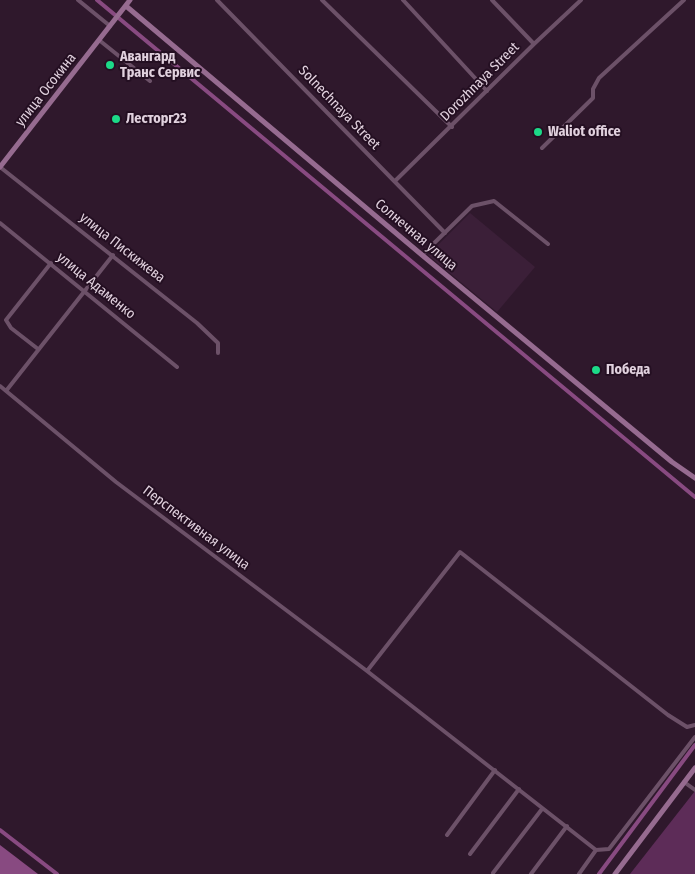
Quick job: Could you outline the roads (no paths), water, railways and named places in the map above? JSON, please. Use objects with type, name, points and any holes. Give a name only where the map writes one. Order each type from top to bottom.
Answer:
[{"type":"main road","name":"улица Осокина","points":[[0,167],[130,0]]},
{"type":"main road","name":"Солнечная улица","points":[[126,6],[422,255],[672,462],[695,478]]},
{"type":"main road","points":[[615,874],[695,768]]},
{"type":"street","points":[[78,0],[112,24]]},
{"type":"street","name":"Solnechnaya Street","points":[[217,0],[445,233]]},
{"type":"street","points":[[322,0],[452,127]]},
{"type":"street","points":[[403,0],[487,91]]},
{"type":"street","points":[[492,0],[534,44]]},
{"type":"street","name":"Dorozhnaya Street","points":[[395,181],[581,0]]},
{"type":"street","points":[[542,148],[593,98],[593,89],[599,78],[684,0]]},
{"type":"street","points":[[99,40],[150,81]]},
{"type":"street","name":"улица Пискижева","points":[[0,167],[113,255],[214,339],[219,345],[218,353]]},
{"type":"street","points":[[422,255],[472,206],[494,201],[548,244]]},
{"type":"street","name":"улица Адаменко","points":[[0,223],[178,368]]},
{"type":"street","points":[[6,391],[113,255]]},
{"type":"street","points":[[38,350],[11,328],[6,320],[51,263]]},
{"type":"street","name":"Перспективная улица","points":[[0,386],[116,482],[367,671],[596,850]]},
{"type":"street","points":[[367,671],[460,552],[668,715],[687,726],[695,725]]},
{"type":"street","points":[[579,874],[596,850],[610,849],[695,737]]},
{"type":"street","points":[[447,835],[495,770]]},
{"type":"street","points":[[684,782],[695,790]]},
{"type":"street","points":[[470,854],[519,789]]},
{"type":"street","points":[[494,873],[542,809]]},
{"type":"street","points":[[530,874],[567,826]]},
{"type":"waterway","points":[[97,0],[695,497]]},
{"type":"waterway","points":[[599,874],[695,745]]},
{"type":"waterway","points":[[0,830],[57,874]]},
{"type":"place","name":"Авангард Транс Сервис","points":[[110,65]]},
{"type":"place","name":"Лесторг23","points":[[116,119]]},
{"type":"place","name":"Waliot office","points":[[538,132]]},
{"type":"place","name":"Победа","points":[[596,370]]}]
